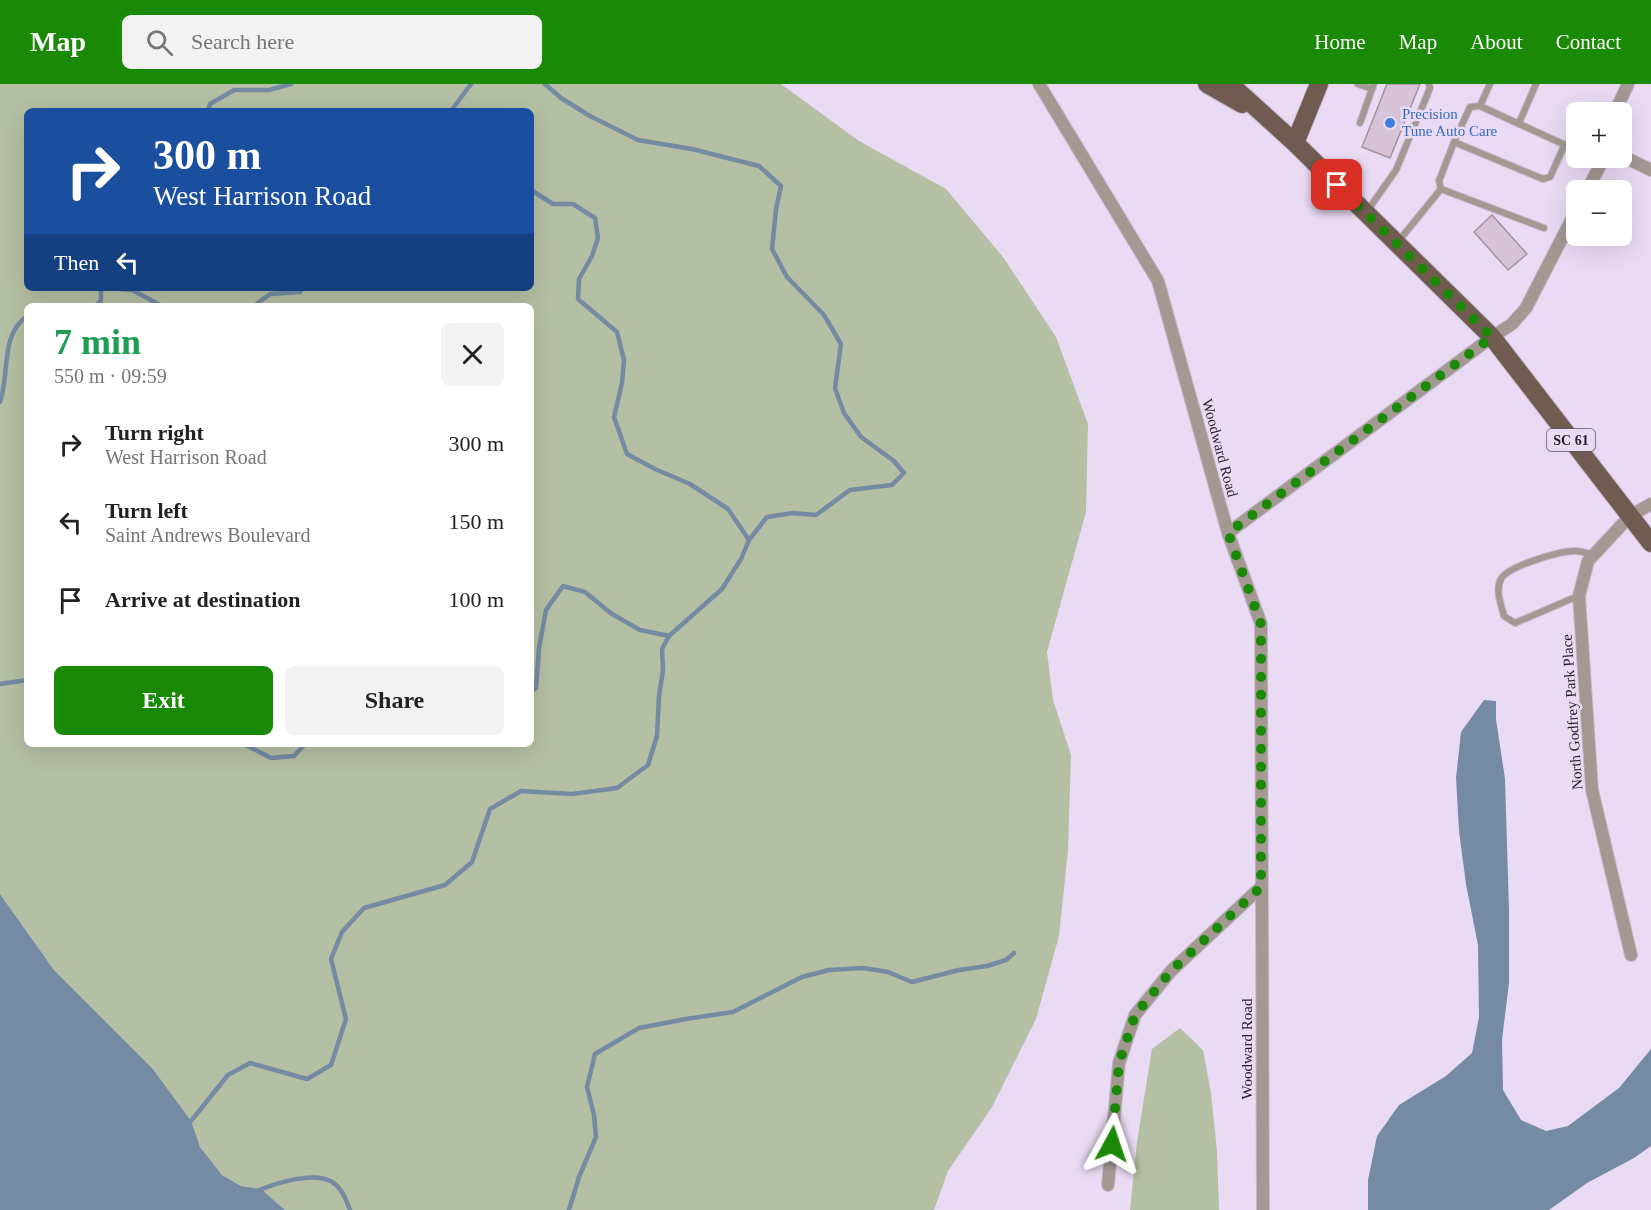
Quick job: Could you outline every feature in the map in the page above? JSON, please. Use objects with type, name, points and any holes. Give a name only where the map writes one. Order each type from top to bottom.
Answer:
[{"type":"main road","name":"SC 61","points":[[1207,84],[1264,117]]},
{"type":"main road","name":"SC 61","points":[[1230,84],[1295,143],[1492,337],[1651,543]]},
{"type":"main road","points":[[1295,143],[1319,84]]},
{"type":"street","name":"Woodward Road","points":[[1039,84],[1158,280],[1228,533],[1261,624],[1263,1210]]},
{"type":"street","points":[[1620,102],[1628,84]]},
{"type":"street","points":[[1632,161],[1651,170]]},
{"type":"street","points":[[1228,533],[1512,324],[1526,308],[1566,230]]},
{"type":"street","name":"North Godfrey Park Place","points":[[1631,955],[1592,790],[1579,596],[1588,561],[1630,516],[1651,504]]},
{"type":"street","points":[[1108,1185],[1119,1063],[1135,1015],[1171,971],[1261,887]]},
{"type":"lane","points":[[1358,84],[1373,86],[1360,123]]},
{"type":"lane","points":[[1366,213],[1396,170],[1430,88],[1429,84]]},
{"type":"lane","points":[[1480,105],[1490,84]]},
{"type":"lane","points":[[1519,123],[1536,84]]},
{"type":"lane","points":[[1441,189],[1439,181],[1454,142],[1470,107],[1480,105],[1565,144],[1550,177],[1543,179],[1454,142]]},
{"type":"lane","points":[[1441,189],[1544,228]]},
{"type":"lane","points":[[1397,243],[1441,189]]},
{"type":"lane","points":[[1579,596],[1515,623],[1504,616],[1498,594],[1500,579],[1516,567],[1573,551],[1593,555]]},
{"type":"green space","points":[[0,84],[781,84],[859,141],[946,189],[1003,257],[1056,337],[1088,424],[1086,512],[1047,652],[1053,700],[1071,755],[1068,850],[1059,936],[1036,1019],[992,1107],[948,1171],[934,1210],[285,1210],[261,1189],[241,1186],[222,1175],[200,1147],[152,1068],[54,970],[0,894]]},
{"type":"green space","points":[[1180,1028],[1203,1050],[1211,1093],[1217,1151],[1219,1210],[1130,1210],[1137,1142],[1152,1049]]},
{"type":"water","points":[[1484,700],[1496,701],[1496,719],[1505,779],[1509,983],[1502,1040],[1503,1090],[1521,1120],[1546,1131],[1568,1126],[1619,1088],[1651,1049],[1651,1146],[1634,1158],[1587,1183],[1549,1210],[1368,1210],[1368,1180],[1377,1136],[1399,1105],[1446,1076],[1472,1053],[1479,1017],[1478,945],[1466,884],[1459,831],[1456,778],[1461,732]]},
{"type":"water","points":[[0,894],[54,970],[152,1068],[191,1121],[200,1147],[222,1175],[241,1186],[261,1189],[285,1210],[0,1210]]},
{"type":"building","points":[[1387,84],[1420,84],[1390,158],[1362,147]]},
{"type":"building","points":[[1492,215],[1527,254],[1508,270],[1474,232]]},
{"type":"waterway","points":[[209,108],[210,104],[234,90],[269,90],[291,84]]},
{"type":"waterway","points":[[453,108],[471,84]]},
{"type":"waterway","points":[[186,1124],[191,1121],[228,1075],[250,1063],[307,1079],[331,1065],[346,1019],[331,959],[342,932],[364,908],[445,885],[472,862],[490,809],[521,791],[572,794],[617,788],[648,765],[657,736],[663,670],[662,649],[669,636],[722,589],[741,559],[749,540],[767,517],[793,513],[816,515],[850,490],[892,485],[904,473],[894,461],[861,437],[844,413],[835,388],[841,344],[824,315],[787,277],[772,249],[781,186],[759,166],[692,149],[638,140],[590,116],[561,98],[545,84]]},
{"type":"waterway","points":[[534,192],[553,204],[573,204],[595,218],[598,238],[592,256],[579,279],[578,299],[617,332],[624,360],[622,383],[614,417],[627,454],[690,484],[728,509],[749,540]]},
{"type":"waterway","points":[[98,303],[101,300],[101,291]]},
{"type":"waterway","points":[[134,291],[156,303]]},
{"type":"waterway","points":[[258,303],[270,294],[301,291]]},
{"type":"waterway","points":[[0,402],[9,344],[18,324],[24,319]]},
{"type":"waterway","points":[[534,689],[546,610],[563,586],[585,592],[612,614],[640,630],[669,636]]},
{"type":"waterway","points":[[0,684],[24,680]]},
{"type":"waterway","points":[[250,747],[271,758],[294,756],[302,747]]},
{"type":"waterway","points":[[569,1210],[579,1177],[596,1137],[594,1115],[587,1087],[595,1054],[639,1028],[733,1012],[802,977],[829,970],[863,968],[888,972],[912,982],[959,970],[987,966],[1006,960],[1014,953]]},
{"type":"waterway","points":[[257,1191],[294,1179],[324,1179],[332,1182],[338,1188],[350,1210]]},
{"type":"place","name":"Precision Tune Auto Care","points":[[1390,123]]},
{"type":"route","points":[[1112,1144],[1119,1063],[1135,1015],[1171,971],[1261,887],[1261,624],[1228,533],[1492,337],[1337,185]]}]
